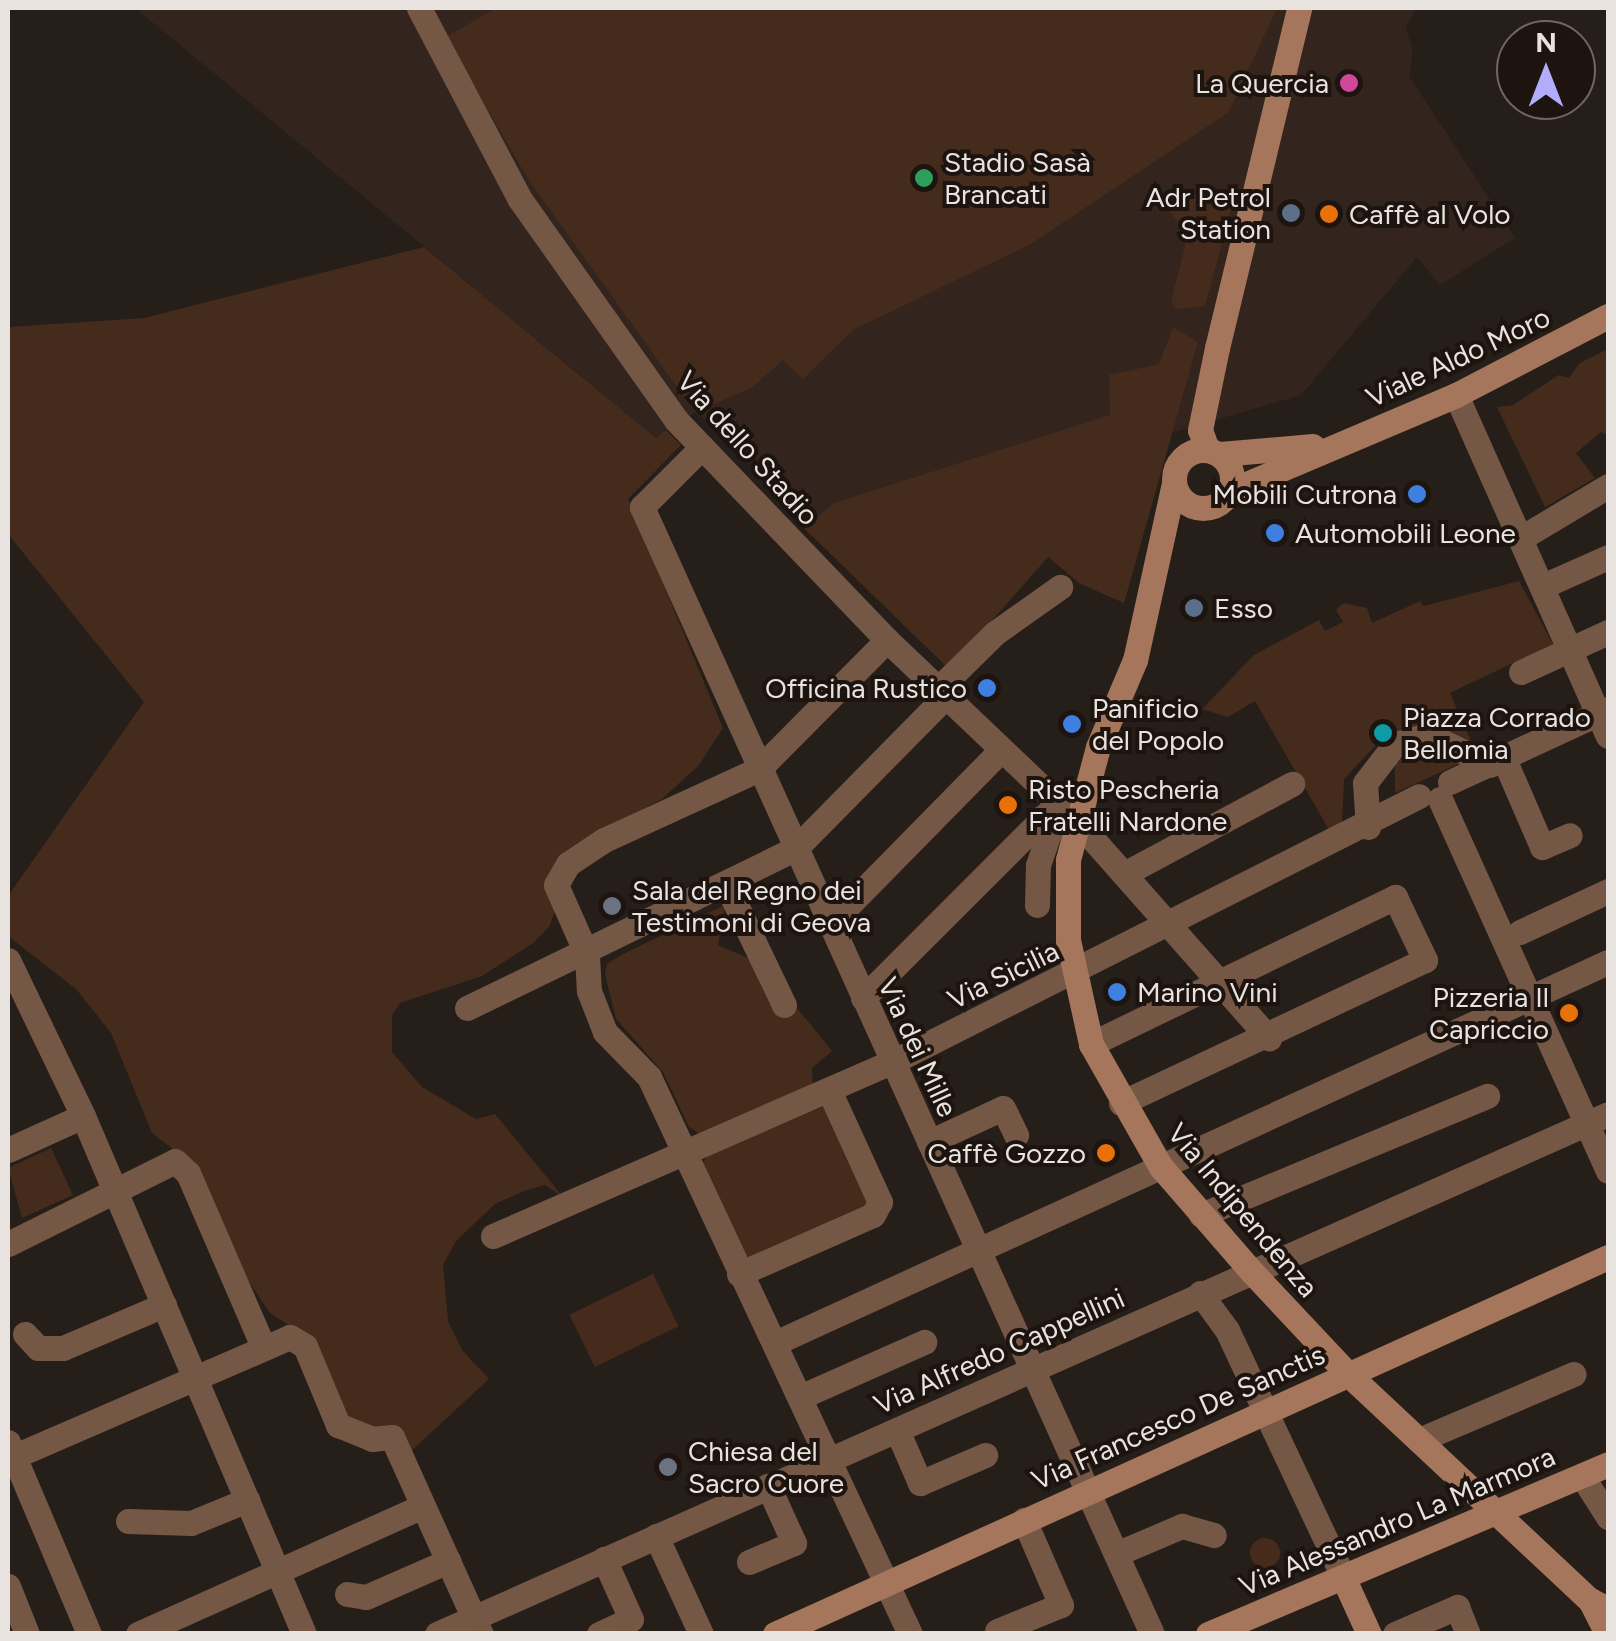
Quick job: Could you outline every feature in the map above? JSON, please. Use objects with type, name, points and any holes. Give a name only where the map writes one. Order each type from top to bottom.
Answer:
[{"type":"street","name":"Via dello Stadio","points":[[419,8],[519,198],[676,420],[886,640],[1000,751],[1058,814],[1124,874],[1269,1038]]},
{"type":"street","points":[[1221,499],[1232,470],[1213,452],[1200,430],[1216,348],[1299,8]]},
{"type":"street","name":"Viale Aldo Moro","points":[[1328,445],[1456,395],[1608,316]]},
{"type":"street","points":[[1155,583],[1196,392],[1216,348]]},
{"type":"street","points":[[1456,395],[1605,720]]},
{"type":"street","points":[[1177,472],[1213,452],[1328,445]]},
{"type":"street","points":[[1155,583],[1180,526],[1221,499],[1328,445]]},
{"type":"street","name":"Via dei Mille","points":[[702,447],[642,507],[1152,1634]]},
{"type":"street","points":[[1177,472],[1187,504],[1221,499]]},
{"type":"street","points":[[1521,538],[1608,486]]},
{"type":"street","points":[[1543,586],[1608,557]]},
{"type":"street","name":"Via Indipendenza","points":[[1155,583],[1135,660],[1058,814],[1073,974],[1092,1044],[1121,1103],[1161,1167],[1252,1272],[1347,1373],[1600,1604]]},
{"type":"street","points":[[467,1008],[587,954],[795,849],[994,632],[1060,587]]},
{"type":"street","points":[[1521,672],[1608,632]]},
{"type":"street","points":[[886,640],[759,769],[604,840],[568,864],[556,884],[587,954],[589,991],[605,1032],[649,1076],[910,1634]]},
{"type":"street","name":"Via Sicilia","points":[[493,1236],[892,1062],[1497,762],[1605,720]]},
{"type":"street","points":[[1368,826],[1365,783],[1395,744],[1429,735],[1497,762],[1542,848],[1570,835]]},
{"type":"street","points":[[830,924],[1000,751]]},
{"type":"street","points":[[1124,874],[1292,784]]},
{"type":"street","points":[[1436,793],[1532,997],[1598,1119],[1608,1171]]},
{"type":"street","points":[[1037,905],[1038,864],[1058,814]]},
{"type":"street","points":[[863,998],[1058,814]]},
{"type":"street","points":[[726,886],[784,1005]]},
{"type":"street","points":[[1520,932],[1608,891]]},
{"type":"street","points":[[1092,1044],[1394,898],[1425,960],[1269,1038],[1121,1103]]},
{"type":"street","points":[[8,960],[83,1116],[304,1634]]},
{"type":"street","points":[[775,1343],[1608,962]]},
{"type":"street","points":[[739,1274],[874,1215],[880,1202],[828,1090]]},
{"type":"street","points":[[1202,1215],[1488,1096]]},
{"type":"street","points":[[929,1142],[1003,1108],[1016,1135]]},
{"type":"street","points":[[8,1150],[83,1116]]},
{"type":"street","name":"Via Alfredo Cappellini","points":[[437,1634],[477,1625],[604,1559],[1598,1119]]},
{"type":"street","points":[[8,1244],[175,1161],[188,1173],[263,1346]]},
{"type":"street","name":"Via Francesco De Sanctis","points":[[786,1631],[1347,1373],[1608,1258]]},
{"type":"street","points":[[1200,1293],[1227,1330],[1369,1634]]},
{"type":"street","points":[[25,1334],[38,1348],[63,1348],[164,1305]]},
{"type":"street","points":[[89,1634],[10,1452],[290,1337],[305,1346],[338,1425],[356,1436],[392,1437],[477,1625]]},
{"type":"street","points":[[800,1397],[924,1342]]},
{"type":"street","points":[[1419,1440],[1574,1374]]},
{"type":"street","points":[[897,1430],[920,1483],[985,1455]]},
{"type":"street","name":"Via Alessandro La Marmora","points":[[1225,1630],[1608,1464]]},
{"type":"street","points":[[1582,1476],[1608,1517]]},
{"type":"street","points":[[749,1562],[794,1543],[768,1486]]},
{"type":"street","points":[[128,1522],[191,1523],[247,1500]]},
{"type":"street","points":[[138,1634],[424,1506]]},
{"type":"street","points":[[997,1632],[1061,1605],[1024,1520]]},
{"type":"street","points":[[1116,1554],[1182,1526],[1214,1535]]},
{"type":"street","points":[[656,1536],[701,1634]]},
{"type":"street","points":[[599,1634],[631,1619],[604,1559]]},
{"type":"street","points":[[347,1594],[366,1597],[448,1560]]},
{"type":"street","points":[[8,1586],[27,1634]]},
{"type":"street","points":[[1600,1604],[1607,1634]]},
{"type":"street","points":[[1394,1634],[1457,1607],[1468,1634]]},
{"type":"shaded area","points":[[135,8],[1417,8],[1406,27],[1413,52],[1409,76],[1515,238],[1440,285],[1417,257],[1301,395],[1172,433],[1124,603],[1079,583],[1048,557],[949,669],[804,528],[816,515],[754,458],[695,412],[656,438]]},
{"type":"shaded area","name":"Stadio Sasà Brancati","points":[[496,8],[1277,8],[1229,112],[1029,245],[853,330],[803,379],[783,360],[751,388],[695,412],[528,179],[446,37]]},
{"type":"shaded area","points":[[1200,192],[1234,199],[1205,306],[1177,309],[1171,301],[1185,247],[1183,228],[1170,212]]},
{"type":"shaded area","points":[[424,247],[656,438],[666,430],[681,445],[628,499],[723,728],[699,765],[662,799],[582,841],[549,927],[533,943],[482,976],[400,1003],[392,1015],[392,1052],[422,1087],[476,1119],[495,1114],[563,1197],[545,1185],[524,1191],[495,1204],[456,1241],[443,1265],[448,1321],[462,1350],[489,1379],[411,1451],[376,1429],[341,1417],[290,1326],[270,1313],[246,1277],[195,1166],[152,1133],[111,1033],[77,990],[8,936],[8,896],[144,702],[8,534],[8,327],[144,318]]},
{"type":"shaded area","points":[[1173,327],[1198,342],[1124,603],[1079,583],[1048,557],[949,669],[804,528],[834,503],[1110,415],[1109,375],[1159,364]]},
{"type":"shaded area","points":[[1608,349],[1608,435],[1601,432],[1576,453],[1595,478],[1545,507],[1497,407],[1513,405],[1559,375],[1569,378],[1580,363]]},
{"type":"shaded area","points":[[1519,581],[1553,644],[1450,693],[1475,750],[1391,737],[1376,745],[1344,779],[1342,822],[1332,835],[1255,701],[1228,717],[1202,709],[1254,655],[1319,620],[1325,631],[1343,622],[1336,610],[1343,603],[1367,608],[1372,623],[1420,601],[1424,606]]},
{"type":"shaded area","points":[[1419,743],[1467,760],[1395,793],[1395,764]]},
{"type":"shaded area","points":[[725,905],[718,945],[750,959],[769,1004],[790,1016],[798,1009],[832,1051],[812,1068],[813,1089],[700,1134],[689,1127],[663,1072],[616,1019],[605,974],[607,964],[621,955]]},
{"type":"shaded area","points":[[827,1105],[870,1195],[866,1205],[746,1258],[702,1164],[707,1155]]},
{"type":"shaded area","points":[[51,1148],[73,1195],[22,1218],[8,1168]]},
{"type":"shaded area","points":[[653,1274],[678,1326],[595,1367],[569,1315]]},
{"type":"shaded area","points":[[1265,1538],[1276,1542],[1280,1553],[1276,1564],[1265,1568],[1254,1564],[1250,1553],[1254,1542]]},
{"type":"place","name":"La Quercia","points":[[1349,83]]},
{"type":"place","name":"Stadio Sasà Brancati","points":[[924,178]]},
{"type":"place","name":"Adr Petrol Station","points":[[1291,213]]},
{"type":"place","name":"Caffè al Volo","points":[[1329,214]]},
{"type":"place","name":"Mobili Cutrona","points":[[1417,494]]},
{"type":"place","name":"Automobili Leone","points":[[1275,533]]},
{"type":"place","name":"Esso","points":[[1194,608]]},
{"type":"place","name":"Officina Rustico","points":[[987,688]]},
{"type":"place","name":"Panificio del Popolo","points":[[1072,724]]},
{"type":"place","name":"Piazza Corrado Bellomia","points":[[1383,733]]},
{"type":"place","name":"Risto Pescheria Fratelli Nardone","points":[[1008,805]]},
{"type":"place","name":"Sala del Regno dei Testimoni di Geova","points":[[612,906]]},
{"type":"place","name":"Marino Vini","points":[[1117,992]]},
{"type":"place","name":"Pizzeria Il Capriccio","points":[[1569,1013]]},
{"type":"place","name":"Caffè Gozzo","points":[[1106,1153]]},
{"type":"place","name":"Chiesa del Sacro Cuore","points":[[668,1467]]}]
